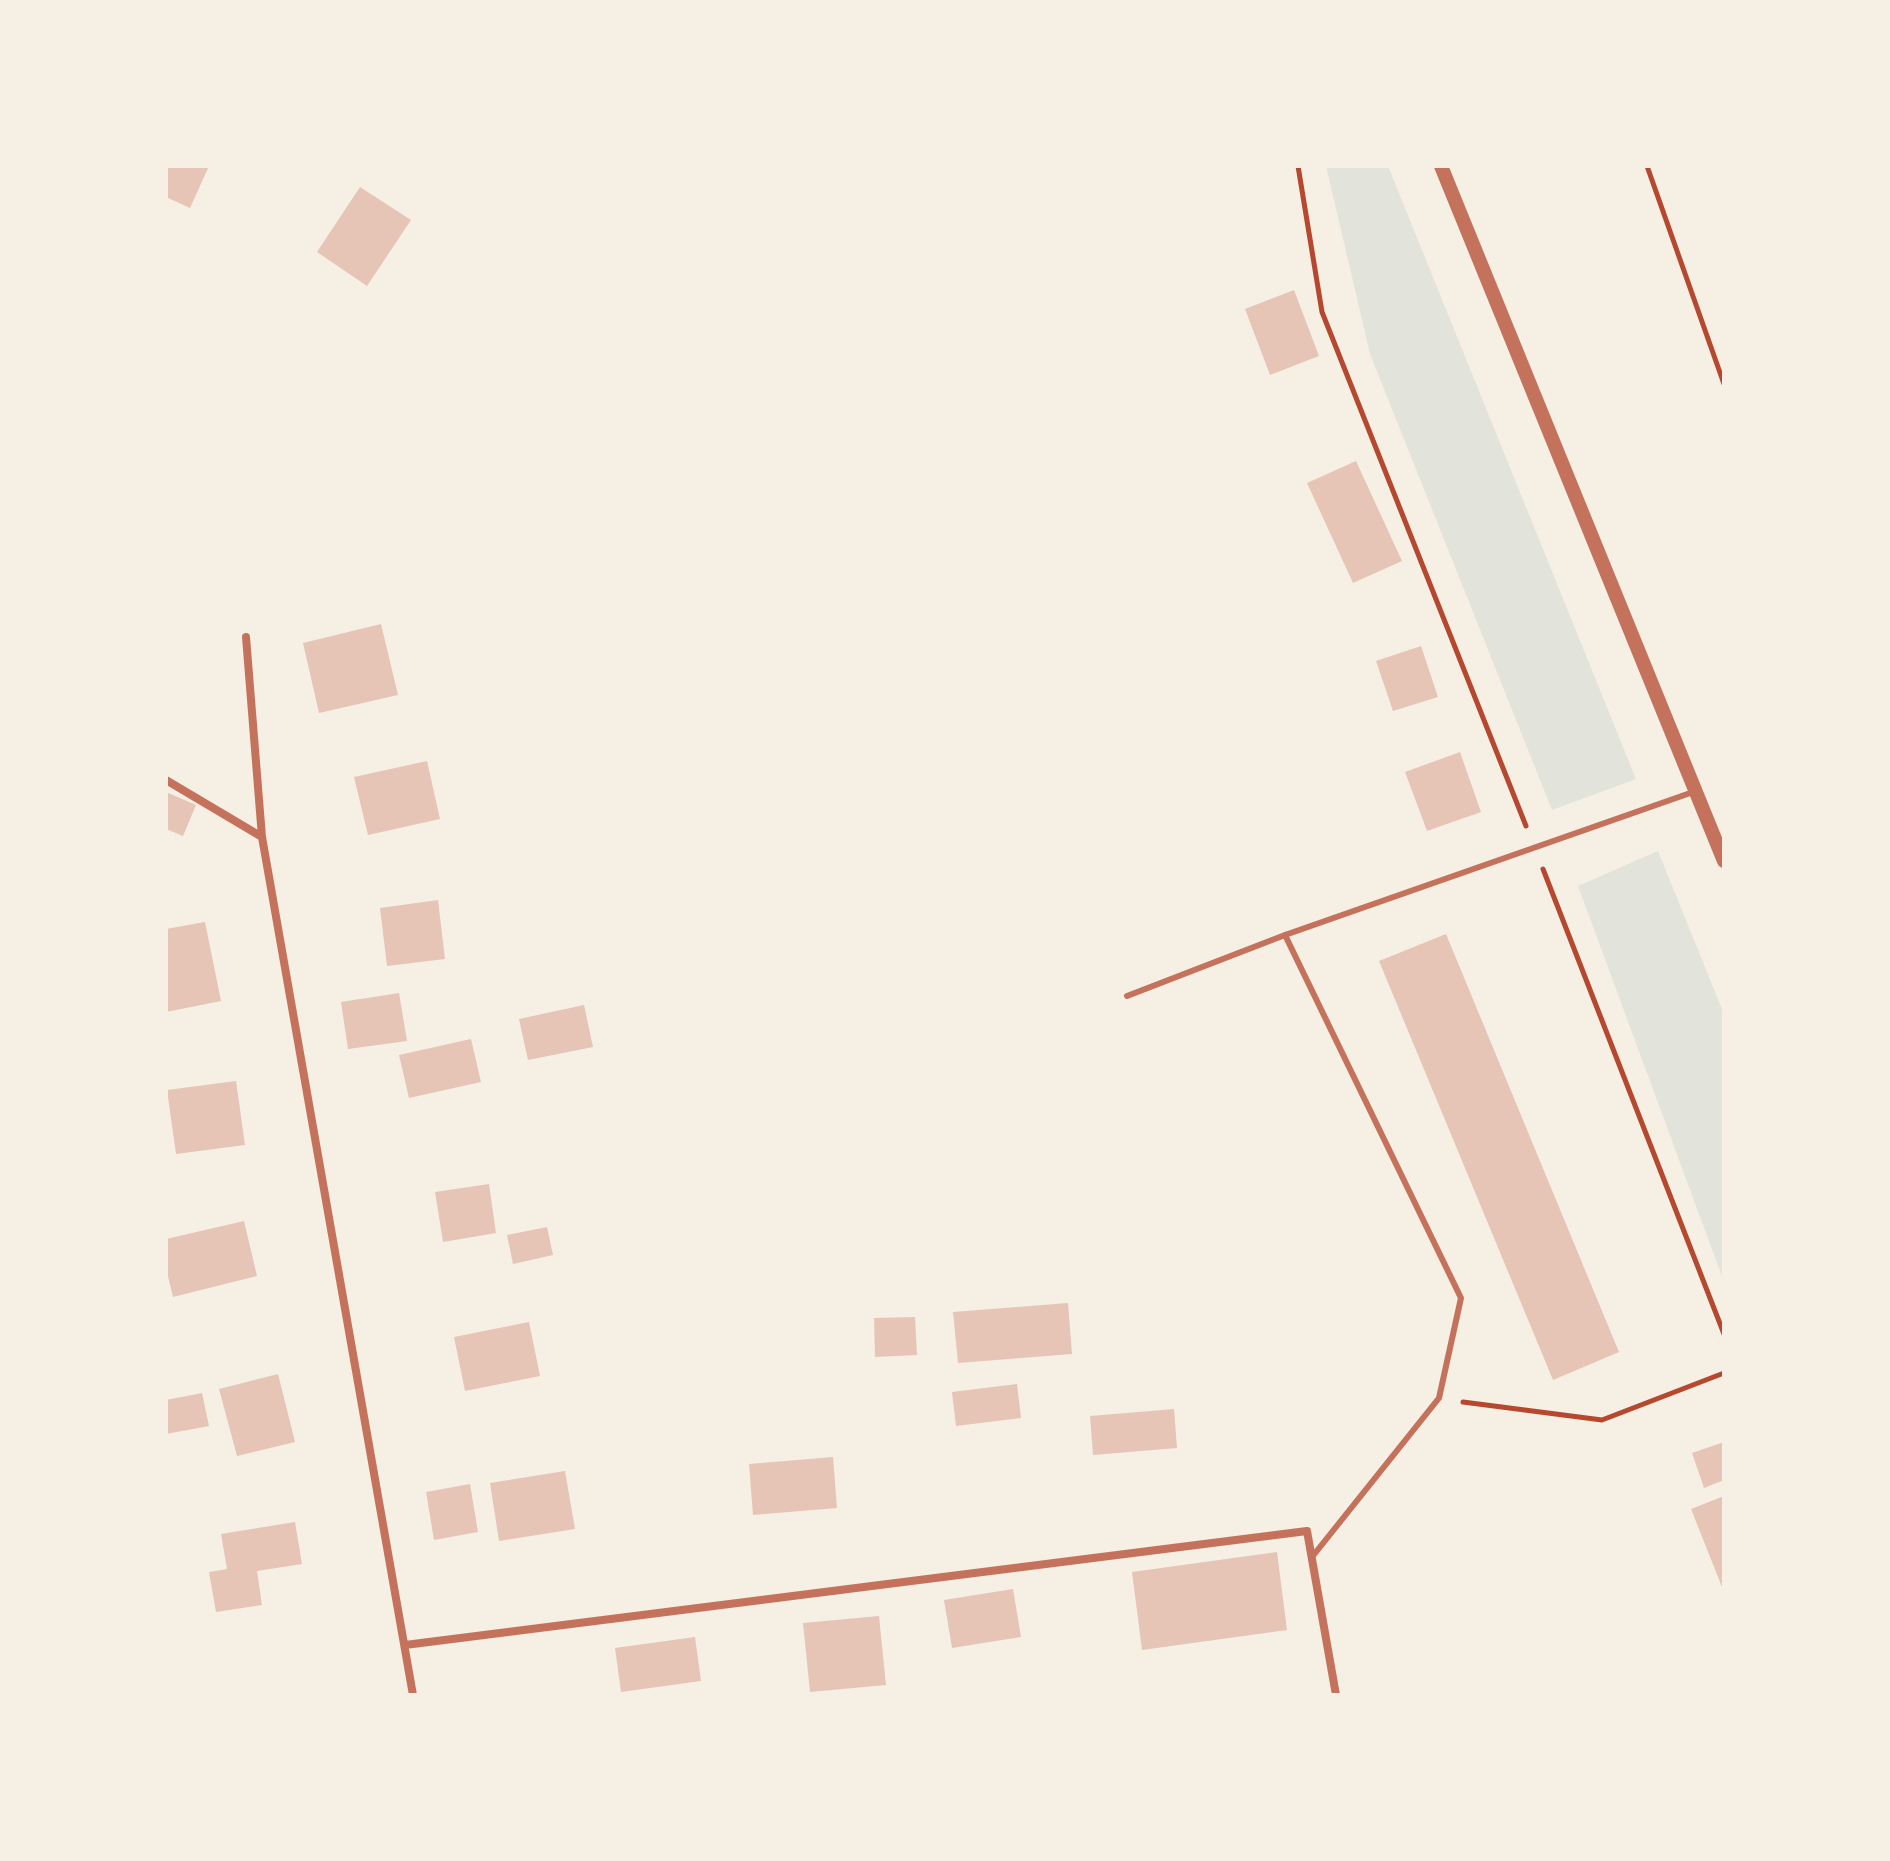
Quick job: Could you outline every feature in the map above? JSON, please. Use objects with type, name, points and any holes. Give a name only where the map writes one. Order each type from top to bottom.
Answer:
[{"type":"street","points":[[1441,166],[1724,861]]},
{"type":"street","points":[[246,637],[262,837],[413,1695]]},
{"type":"street","points":[[166,780],[262,837]]},
{"type":"street","points":[[405,1645],[1307,1531],[1336,1695]]},
{"type":"lane","points":[[1127,996],[1285,935],[1696,791]]},
{"type":"lane","points":[[1285,935],[1461,1298],[1439,1398],[1312,1557]]},
{"type":"path","points":[[1298,166],[1322,312],[1724,1334]]},
{"type":"path","points":[[1647,166],[1724,384]]},
{"type":"path","points":[[1439,1398],[1526,1413],[1602,1420],[1724,1373]]},
{"type":"shaded area","points":[[1326,166],[1388,166],[1636,779],[1552,810],[1370,354]]},
{"type":"shaded area","points":[[1658,851],[1724,1014],[1724,1282],[1578,886]]},
{"type":"building","points":[[166,166],[209,166],[190,208],[166,197]]},
{"type":"building","points":[[360,187],[411,220],[367,286],[317,252]]},
{"type":"building","points":[[1294,290],[1319,356],[1270,375],[1245,309]]},
{"type":"building","points":[[1356,461],[1402,561],[1353,583],[1307,483]]},
{"type":"building","points":[[381,624],[398,695],[319,713],[303,643]]},
{"type":"building","points":[[1421,646],[1438,697],[1393,711],[1376,661]]},
{"type":"building","points":[[1460,752],[1481,812],[1427,831],[1405,772]]},
{"type":"building","points":[[427,761],[440,819],[368,835],[354,777]]},
{"type":"building","points":[[166,792],[196,805],[183,836],[166,829]]},
{"type":"building","points":[[438,900],[445,959],[387,966],[380,908]]},
{"type":"building","points":[[205,922],[221,1001],[166,1012],[166,929]]},
{"type":"building","points":[[1446,934],[1619,1352],[1553,1380],[1379,961]]},
{"type":"building","points":[[399,993],[407,1041],[348,1049],[341,1002]]},
{"type":"building","points":[[584,1005],[593,1047],[528,1060],[519,1019]]},
{"type":"building","points":[[471,1039],[481,1082],[409,1098],[399,1055]]},
{"type":"building","points":[[236,1081],[245,1145],[176,1154],[167,1090]]},
{"type":"building","points":[[489,1184],[496,1233],[443,1242],[435,1192]]},
{"type":"building","points":[[244,1221],[257,1276],[173,1297],[166,1268],[166,1239]]},
{"type":"building","points":[[547,1227],[553,1255],[513,1264],[507,1235]]},
{"type":"building","points":[[1068,1303],[1072,1354],[958,1363],[953,1312]]},
{"type":"building","points":[[915,1317],[917,1355],[875,1357],[874,1318]]},
{"type":"building","points":[[529,1322],[540,1376],[465,1391],[454,1337]]},
{"type":"building","points":[[278,1374],[295,1442],[237,1456],[219,1389]]},
{"type":"building","points":[[1017,1384],[1021,1418],[956,1426],[952,1392]]},
{"type":"building","points":[[202,1393],[209,1426],[166,1434],[166,1400]]},
{"type":"building","points":[[1174,1409],[1177,1448],[1093,1455],[1090,1416]]},
{"type":"building","points":[[1724,1442],[1724,1480],[1704,1488],[1692,1453]]},
{"type":"building","points":[[833,1457],[837,1508],[753,1515],[749,1464]]},
{"type":"building","points":[[565,1471],[575,1529],[499,1541],[490,1483]]},
{"type":"building","points":[[470,1484],[478,1532],[434,1540],[426,1492]]},
{"type":"building","points":[[1724,1496],[1724,1592],[1691,1509]]},
{"type":"building","points":[[295,1522],[302,1564],[257,1571],[262,1605],[216,1612],[209,1572],[227,1569],[221,1534]]},
{"type":"building","points":[[1277,1552],[1287,1630],[1142,1650],[1132,1572]]},
{"type":"building","points":[[1013,1589],[1021,1637],[952,1648],[944,1600]]},
{"type":"building","points":[[879,1616],[886,1685],[810,1692],[803,1623]]},
{"type":"building","points":[[695,1637],[701,1681],[621,1692],[615,1648]]}]
